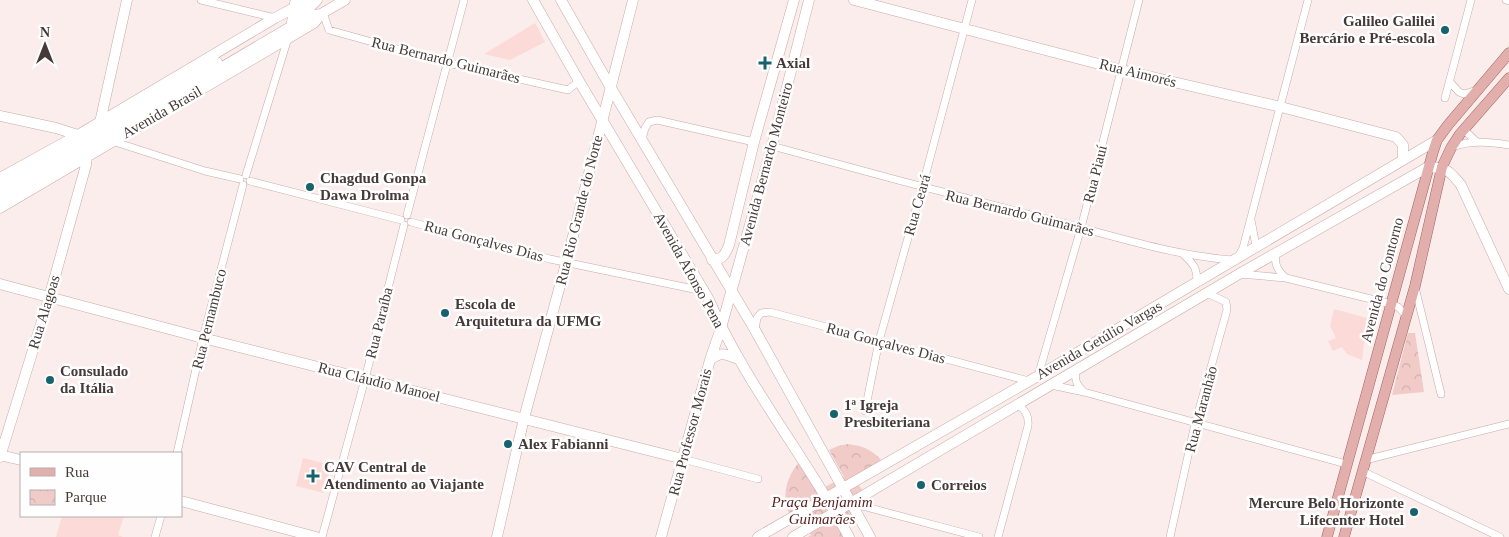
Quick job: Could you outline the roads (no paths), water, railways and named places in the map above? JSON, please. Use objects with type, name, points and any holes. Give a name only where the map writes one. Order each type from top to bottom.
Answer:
[{"type":"main road","name":"Rua Alagoas","points":[[0,456],[49,298],[88,146],[100,122],[127,0]]},
{"type":"main road","name":"Avenida Brasil","points":[[0,198],[289,29],[314,23],[322,14],[345,0]]},
{"type":"main road","name":"Avenida Afonso Pena","points":[[533,0],[708,298],[721,328],[738,359],[849,537]]},
{"type":"main road","name":"Avenida Afonso Pena","points":[[561,0],[600,70],[755,330],[870,537]]},
{"type":"main road","name":"Rua Rio Grande do Norte","points":[[497,537],[524,418],[633,0]]},
{"type":"main road","name":"Avenida Bernardo Monteiro","points":[[712,260],[725,256],[729,245],[754,142],[794,0]]},
{"type":"main road","name":"Avenida Bernardo Monteiro","points":[[721,328],[772,146],[809,0]]},
{"type":"main road","name":"Rua Aimorés","points":[[854,0],[1122,70],[1281,107],[1396,137],[1403,145],[1403,160]]},
{"type":"main road","name":"Avenida Brasil","points":[[0,208],[88,146],[100,122],[275,18],[316,1]]},
{"type":"main road","name":"Avenida Brasil","points":[[300,7],[322,14]]},
{"type":"main road","name":"Avenida Brasil","points":[[0,178],[88,146],[112,142],[289,29],[300,7]]},
{"type":"main road","name":"Avenida do Contorno","points":[[1327,537],[1437,140],[1509,52]]},
{"type":"main road","points":[[600,70],[610,70],[616,66]]},
{"type":"main road","name":"Avenida do Contorno","points":[[1344,537],[1415,286],[1442,168],[1451,148],[1464,130],[1509,78]]},
{"type":"main road","points":[[104,97],[118,111]]},
{"type":"main road","points":[[0,116],[56,128],[88,146]]},
{"type":"main road","name":"Avenida Getúlio Vargas","points":[[758,537],[1033,379],[1437,140]]},
{"type":"main road","name":"Avenida Brasil","points":[[0,189],[88,146]]},
{"type":"main road","points":[[1428,167],[1442,168],[1452,174],[1461,185],[1509,289]]},
{"type":"main road","name":"Avenida Getúlio Vargas","points":[[793,537],[1276,252],[1428,167]]},
{"type":"main road","points":[[729,245],[744,249]]},
{"type":"main road","points":[[1256,246],[1262,252],[1276,252]]},
{"type":"main road","points":[[1216,271],[1239,274]]},
{"type":"main road","name":"Rua Cláudio Manoel","points":[[0,284],[203,338],[683,459]]},
{"type":"main road","name":"Rua Professor Morais","points":[[661,537],[710,360],[721,328]]},
{"type":"main road","points":[[710,360],[716,354],[724,354],[738,359]]},
{"type":"main road","points":[[0,456],[20,460]]},
{"type":"main road","points":[[182,500],[316,537]]},
{"type":"street","points":[[201,0],[275,18]]},
{"type":"street","name":"Rua Paraíba","points":[[322,537],[464,0]]},
{"type":"street","name":"Rua Ceará","points":[[865,410],[879,341],[972,0]]},
{"type":"street","name":"Rua Piauí","points":[[1033,379],[1081,228],[1140,0]]},
{"type":"street","points":[[1236,258],[1242,248],[1308,0]]},
{"type":"street","points":[[1445,98],[1471,0]]},
{"type":"street","name":"Rua Pernambuco","points":[[177,452],[203,338],[245,180],[289,29],[300,7]]},
{"type":"street","points":[[255,14],[258,28]]},
{"type":"street","name":"Rua Bernardo Guimarães","points":[[322,14],[329,30],[448,62],[568,90],[579,81]]},
{"type":"street","points":[[1450,82],[1464,94],[1478,90]]},
{"type":"street","points":[[642,140],[648,122],[658,120],[754,142]]},
{"type":"street","points":[[1464,130],[1478,142]]},
{"type":"street","name":"Rua Gonçalves Dias","points":[[112,142],[205,171],[406,220],[550,259],[567,259]]},
{"type":"street","points":[[1451,148],[1458,144],[1478,142],[1509,145]]},
{"type":"street","name":"Rua Bernardo Guimarães","points":[[772,146],[922,188],[1081,228],[1182,252],[1236,258]]},
{"type":"street","points":[[1250,215],[1256,246]]},
{"type":"street","points":[[1182,252],[1194,264],[1197,270],[1197,283]]},
{"type":"street","points":[[1276,252],[1276,266],[1279,272],[1286,278]]},
{"type":"street","points":[[567,259],[703,291]]},
{"type":"street","points":[[1239,274],[1286,278],[1391,304],[1398,307],[1407,316]]},
{"type":"street","points":[[1415,286],[1441,394]]},
{"type":"street","name":"Rua Maranhão","points":[[1170,537],[1195,424],[1228,310],[1226,302],[1207,293]]},
{"type":"street","name":"Rua Gonçalves Dias","points":[[755,330],[758,318],[765,311],[1033,379]]},
{"type":"street","points":[[1076,371],[1075,380],[1084,392]]},
{"type":"street","points":[[1051,386],[1084,392],[1346,464]]},
{"type":"street","points":[[998,537],[1028,426],[1026,412],[1019,405]]},
{"type":"street","points":[[1364,465],[1509,424]]},
{"type":"street","name":"Rua Cláudio Manoel","points":[[683,459],[758,479]]},
{"type":"street","points":[[1364,465],[1500,537]]},
{"type":"street","points":[[826,499],[851,503],[978,537]]},
{"type":"street","points":[[155,537],[161,517]]},
{"type":"place","name":"Galileo Galilei Bercário e Pré-escola","points":[[1445,30]]},
{"type":"place","name":"Axial","points":[[765,63]]},
{"type":"place","name":"Chagdud Gonpa Dawa Drolma","points":[[310,187]]},
{"type":"place","name":"Escola de Arquitetura da UFMG","points":[[445,313]]},
{"type":"place","name":"Consulado da Itália","points":[[50,380]]},
{"type":"place","name":"1ª Igreja Presbiteriana","points":[[834,414]]},
{"type":"place","name":"Alex Fabianni","points":[[508,444]]},
{"type":"place","name":"CAV Central de Atendimento ao Viajante","points":[[313,476]]},
{"type":"place","name":"Correios","points":[[921,485]]},
{"type":"place","name":"Mercure Belo Horizonte Lifecenter Hotel","points":[[1414,512]]},
{"type":"park label","name":"Praça Benjamim Guimarães","points":[[822,510]]}]
